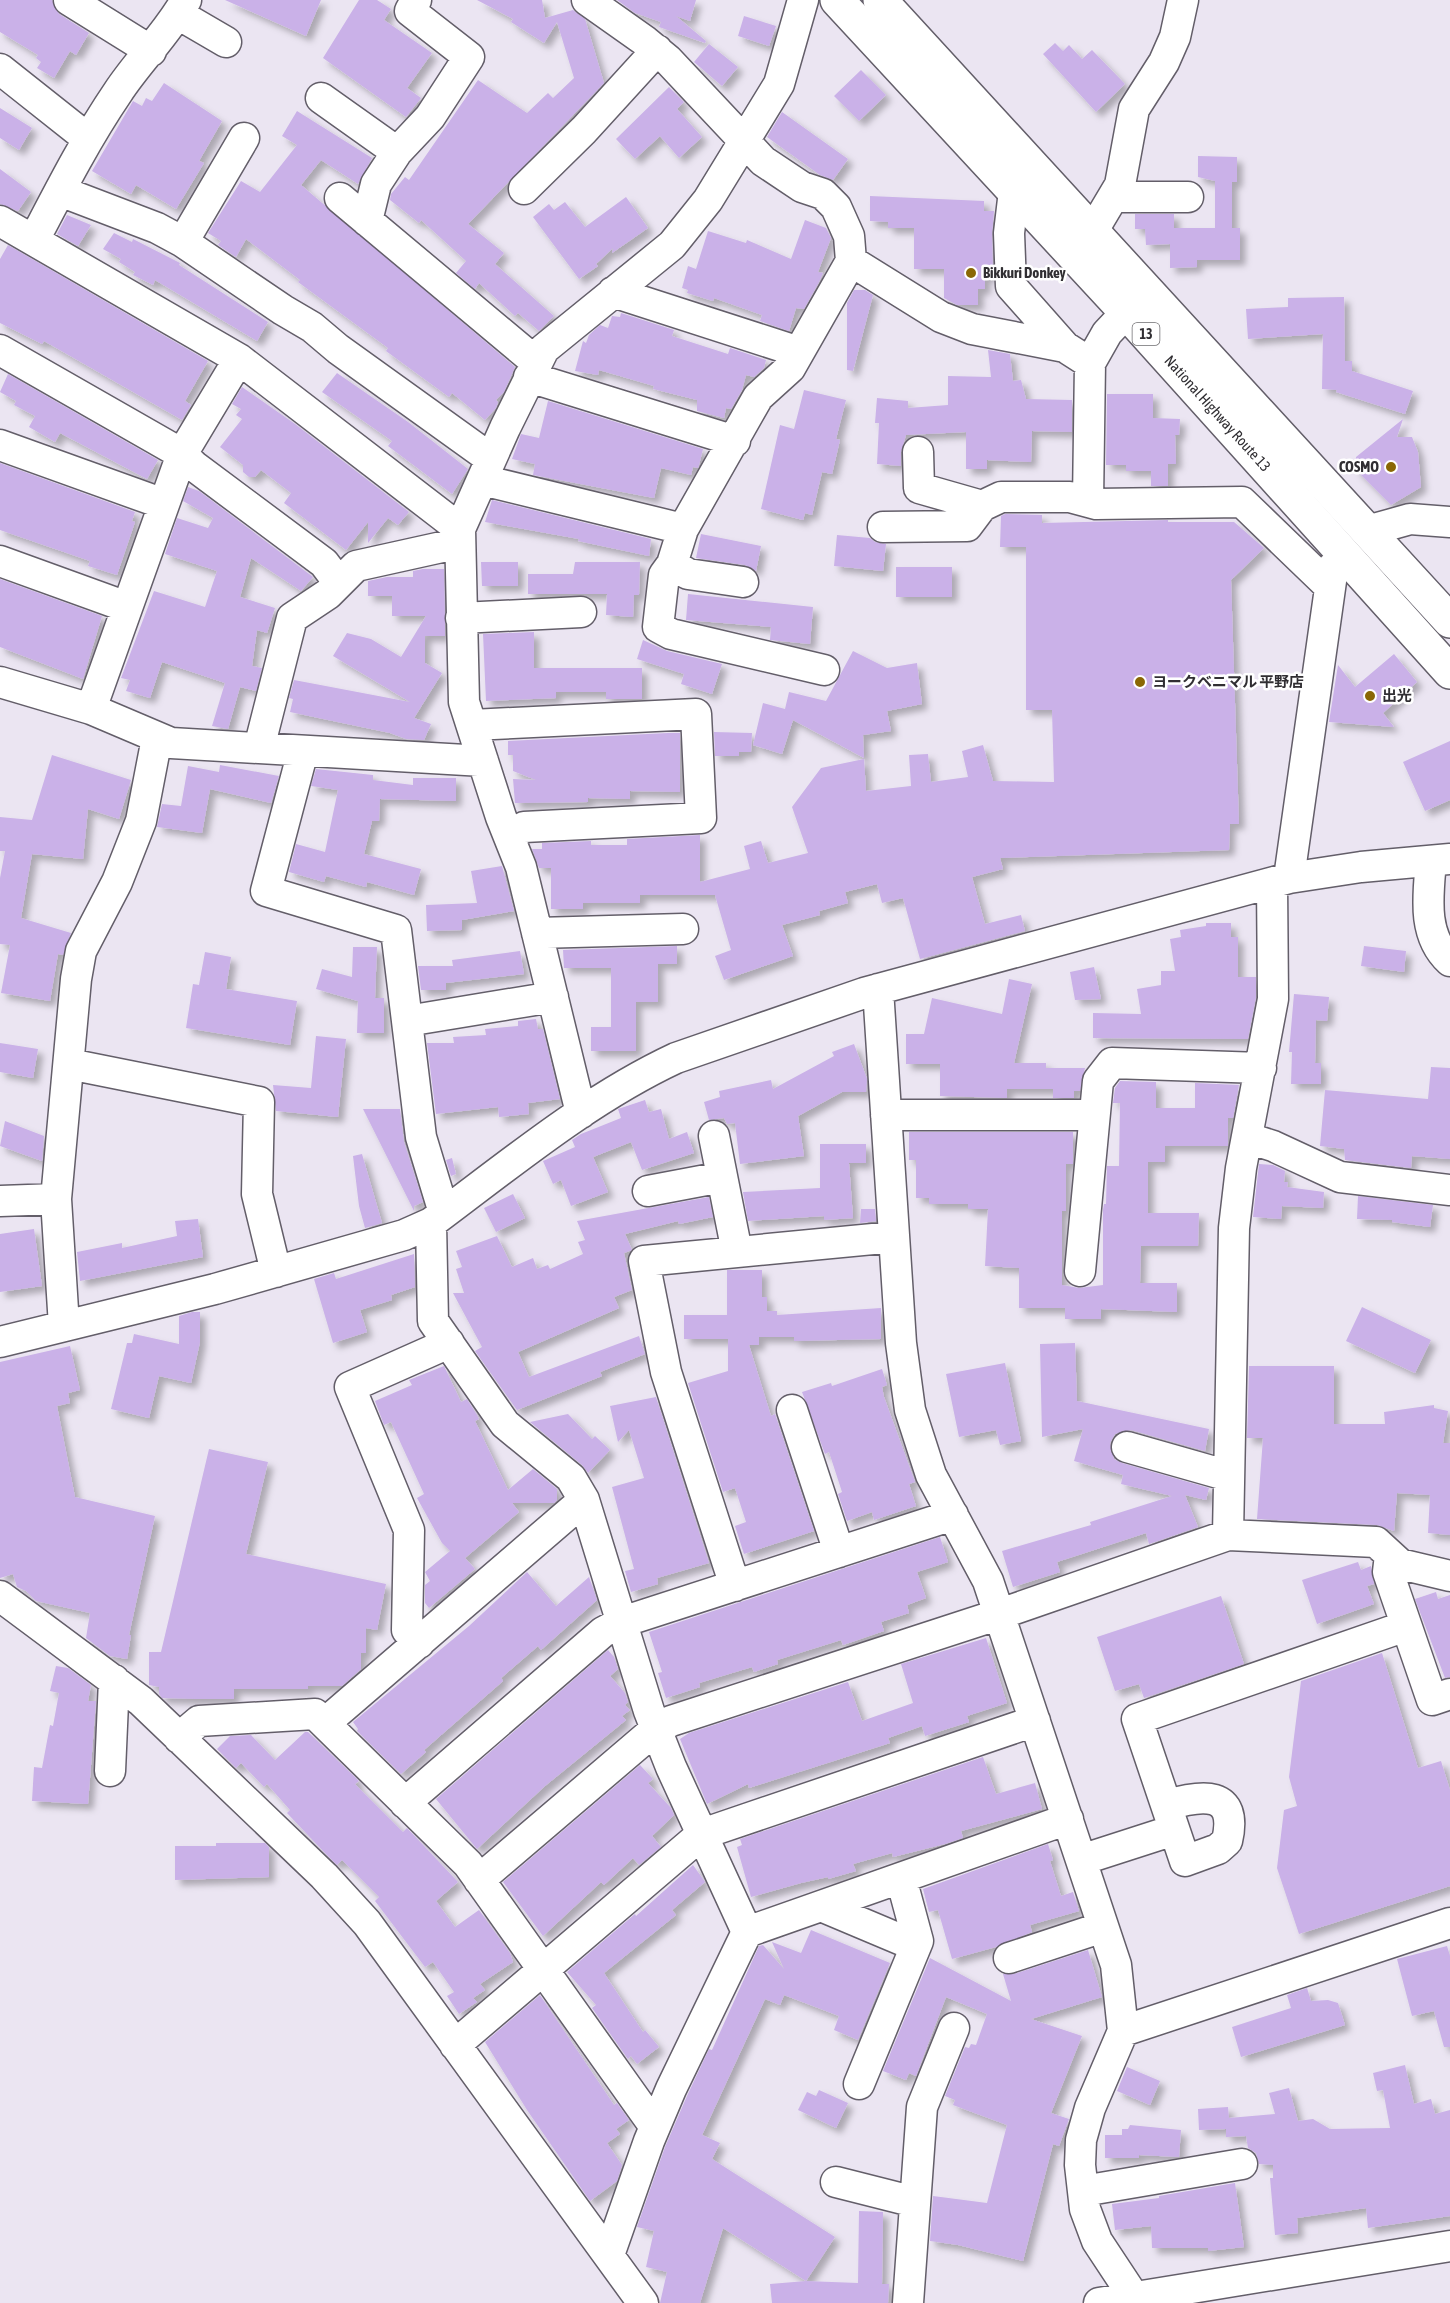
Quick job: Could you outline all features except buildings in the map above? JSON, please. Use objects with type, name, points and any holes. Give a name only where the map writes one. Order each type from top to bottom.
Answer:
[{"type":"highway","name":"National Highway Route 13","points":[[837,0],[1014,191],[1136,302],[1367,531],[1450,621]]},
{"type":"highway","name":"National Highway Route 13","points":[[880,0],[1092,232],[1136,302],[1344,554],[1450,672]]},
{"type":"street","points":[[69,0],[151,51]]},
{"type":"street","points":[[368,221],[376,184],[397,152],[430,117],[469,57],[410,11],[416,0]]},
{"type":"street","points":[[586,0],[657,50],[746,140],[763,161],[802,187],[824,194],[836,207],[849,236],[851,261],[790,368],[758,397],[683,529],[672,564],[664,575],[658,627],[671,634],[824,670]]},
{"type":"street","points":[[581,1113],[521,867],[483,761],[462,689],[460,536],[486,470],[532,369],[544,349],[672,245],[708,200],[779,84],[803,0]]},
{"type":"street","points":[[1092,232],[1120,185],[1134,109],[1164,62],[1175,37],[1183,0]]},
{"type":"street","points":[[34,240],[87,138],[119,89],[151,51],[182,7],[226,42]]},
{"type":"street","points":[[524,189],[584,130],[657,50]]},
{"type":"street","points":[[0,69],[87,138]]},
{"type":"street","points":[[321,98],[397,152]]},
{"type":"street","points":[[183,242],[244,138]]},
{"type":"street","points":[[60,191],[157,228],[183,242],[312,327],[486,470],[683,529]]},
{"type":"street","points":[[1014,191],[1009,233],[1011,286],[1065,347],[1090,363]]},
{"type":"street","points":[[1113,197],[1188,197]]},
{"type":"street","points":[[340,198],[532,369],[735,441]]},
{"type":"street","points":[[0,221],[239,359],[460,536]]},
{"type":"street","points":[[851,261],[941,317],[972,329],[1065,347]]},
{"type":"street","points":[[613,292],[799,352]]},
{"type":"street","points":[[1088,501],[1090,363],[1107,333],[1136,302]]},
{"type":"street","points":[[0,350],[182,454],[194,466],[324,563],[339,583]]},
{"type":"street","points":[[91,709],[182,454],[239,359]]},
{"type":"street","points":[[0,445],[164,504]]},
{"type":"street","points":[[918,452],[919,488],[982,506]]},
{"type":"street","points":[[883,527],[967,526],[982,506],[1001,497],[1070,497],[1096,504],[1242,502],[1329,585]]},
{"type":"street","points":[[1367,531],[1410,519],[1450,522]]},
{"type":"street","points":[[260,748],[291,618],[339,583],[356,566],[460,536]]},
{"type":"street","points":[[1228,1535],[1234,1228],[1273,999],[1280,881],[1332,568],[1344,554]]},
{"type":"street","points":[[0,561],[127,607]]},
{"type":"street","points":[[672,564],[687,574],[743,582]]},
{"type":"street","points":[[461,618],[581,612]]},
{"type":"street","points":[[0,682],[91,709],[171,743],[483,761]]},
{"type":"street","points":[[472,725],[696,714],[700,818],[524,827],[509,837]]},
{"type":"street","points":[[63,1326],[56,1199],[81,951],[117,882],[137,830],[157,738]]},
{"type":"street","points":[[303,751],[266,891],[396,930],[421,1137],[438,1218],[433,1321],[505,1424],[571,1478],[584,1500],[656,1729],[747,1932]]},
{"type":"street","points":[[0,1342],[276,1272],[404,1235],[438,1218],[581,1113],[632,1080],[676,1058],[878,989],[1280,881],[1361,867],[1441,860],[1429,921],[1438,948],[1450,961]]},
{"type":"street","points":[[537,933],[683,928]]},
{"type":"street","points":[[878,989],[901,1342],[910,1410],[931,1475],[988,1581],[1116,1965],[1123,2031],[1090,2108],[1082,2140],[1083,2191],[1085,2209],[1097,2241],[1134,2297]]},
{"type":"street","points":[[407,1021],[553,997]]},
{"type":"street","points":[[1080,1271],[1098,1081],[1112,1063],[1261,1068]]},
{"type":"street","points":[[69,1064],[260,1102],[257,1194],[276,1272]]},
{"type":"street","points":[[886,1115],[1094,1115]]},
{"type":"street","points":[[714,1136],[737,1252]]},
{"type":"street","points":[[1248,1138],[1273,1146],[1340,1177],[1450,1190]]},
{"type":"street","points":[[648,1191],[722,1177]]},
{"type":"street","points":[[0,1201],[56,1199]]},
{"type":"street","points":[[735,1586],[666,1372],[644,1261],[894,1237]]},
{"type":"street","points":[[419,1643],[407,1630],[409,1530],[350,1387],[448,1343]]},
{"type":"street","points":[[792,1410],[839,1552]]},
{"type":"street","points":[[1126,1447],[1229,1476]]},
{"type":"street","points":[[325,1723],[584,1500]]},
{"type":"street","points":[[405,1803],[603,1632],[622,1622],[953,1515]]},
{"type":"street","points":[[479,1880],[656,1729],[671,1721],[999,1614],[1228,1535],[1376,1542],[1400,1564],[1450,1576]]},
{"type":"street","points":[[1390,1555],[1388,1572],[1432,1700],[1450,1694]]},
{"type":"street","points":[[0,1596],[114,1680],[179,1738],[324,1876],[367,1923],[643,2303]]},
{"type":"street","points":[[1081,1860],[1170,1818],[1137,1719],[1407,1626]]},
{"type":"street","points":[[110,1771],[114,1680]]},
{"type":"street","points":[[179,1738],[199,1721],[315,1714],[468,1864],[655,2127]]},
{"type":"street","points":[[455,2045],[702,1834],[1035,1721]]},
{"type":"street","points":[[609,2255],[655,2127],[747,1932],[1068,1820]]},
{"type":"street","points":[[859,2084],[918,1941],[901,1878]]},
{"type":"street","points":[[820,1906],[916,1946]]},
{"type":"street","points":[[1123,2031],[1450,1923]]},
{"type":"street","points":[[1009,1958],[1103,1927]]},
{"type":"street","points":[[908,2303],[922,2107],[954,2028]]},
{"type":"street","points":[[1083,2191],[1242,2164]]},
{"type":"street","points":[[836,2182],[915,2202]]},
{"type":"street","points":[[1099,2303],[1450,2246]]},
{"type":"place","name":"Bikkuri Donkey","points":[[971,273]]},
{"type":"place","name":"COSMO","points":[[1391,467]]},
{"type":"place","name":"ヨークベニマル 平野店","points":[[1140,682]]},
{"type":"place","name":"出光","points":[[1370,696]]}]
